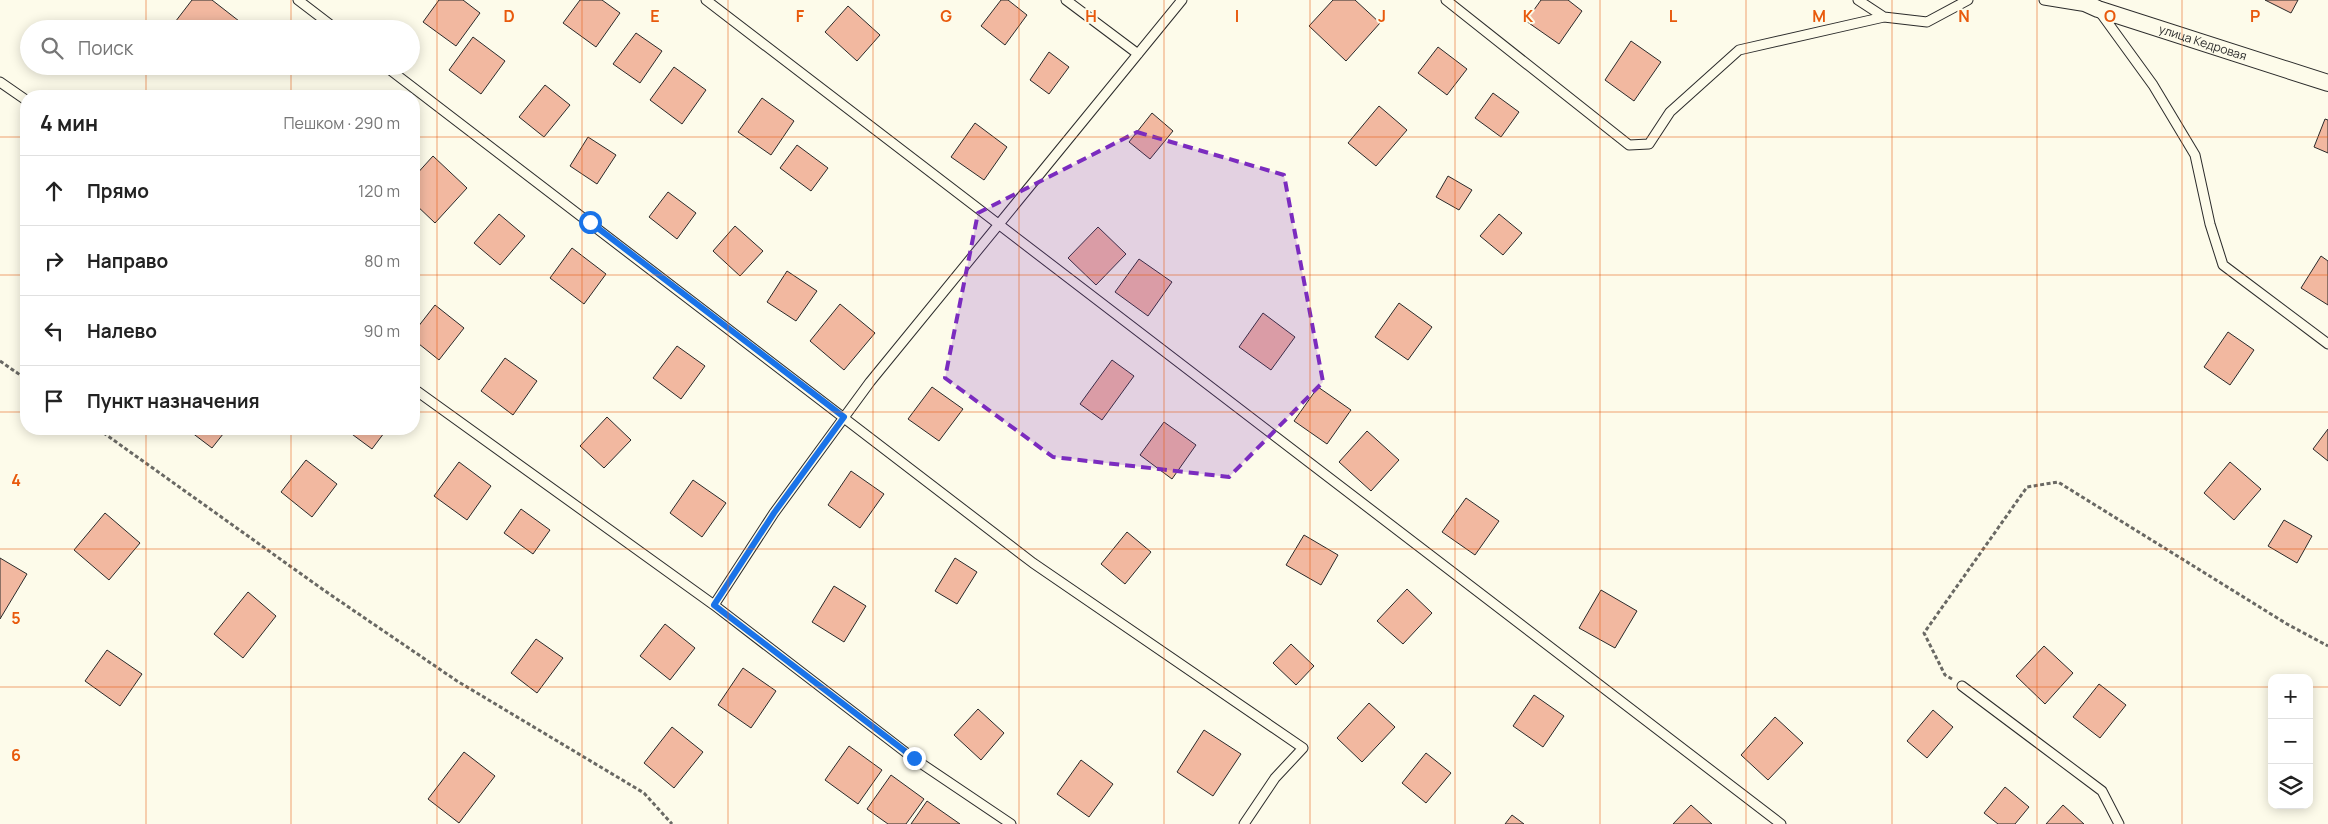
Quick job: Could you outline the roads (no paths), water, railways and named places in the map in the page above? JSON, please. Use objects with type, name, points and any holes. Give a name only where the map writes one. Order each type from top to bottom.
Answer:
[{"type":"street","name":"улица Кедровая","points":[[2078,0],[2098,9],[2328,83]]},
{"type":"lane","points":[[298,0],[324,20]]},
{"type":"lane","points":[[706,0],[1781,824]]},
{"type":"lane","points":[[1066,0],[1138,54]]},
{"type":"lane","points":[[714,605],[774,513],[870,382],[1182,0]]},
{"type":"lane","points":[[1446,0],[1629,145],[1649,144],[1670,112],[1739,50],[1884,17],[1927,22],[1968,0]]},
{"type":"lane","points":[[1858,0],[1884,17]]},
{"type":"lane","points":[[2044,0],[2098,9],[2153,85],[2195,155],[2210,224],[2223,264],[2328,344]]},
{"type":"lane","points":[[397,75],[416,90]]},
{"type":"lane","points":[[0,82],[20,96]]},
{"type":"lane","points":[[420,93],[1033,563],[1303,748],[1275,778],[1244,824]]},
{"type":"lane","points":[[420,393],[714,605],[914,758],[1011,824]]},
{"type":"lane","points":[[1962,686],[2102,791],[2119,824]]}]
